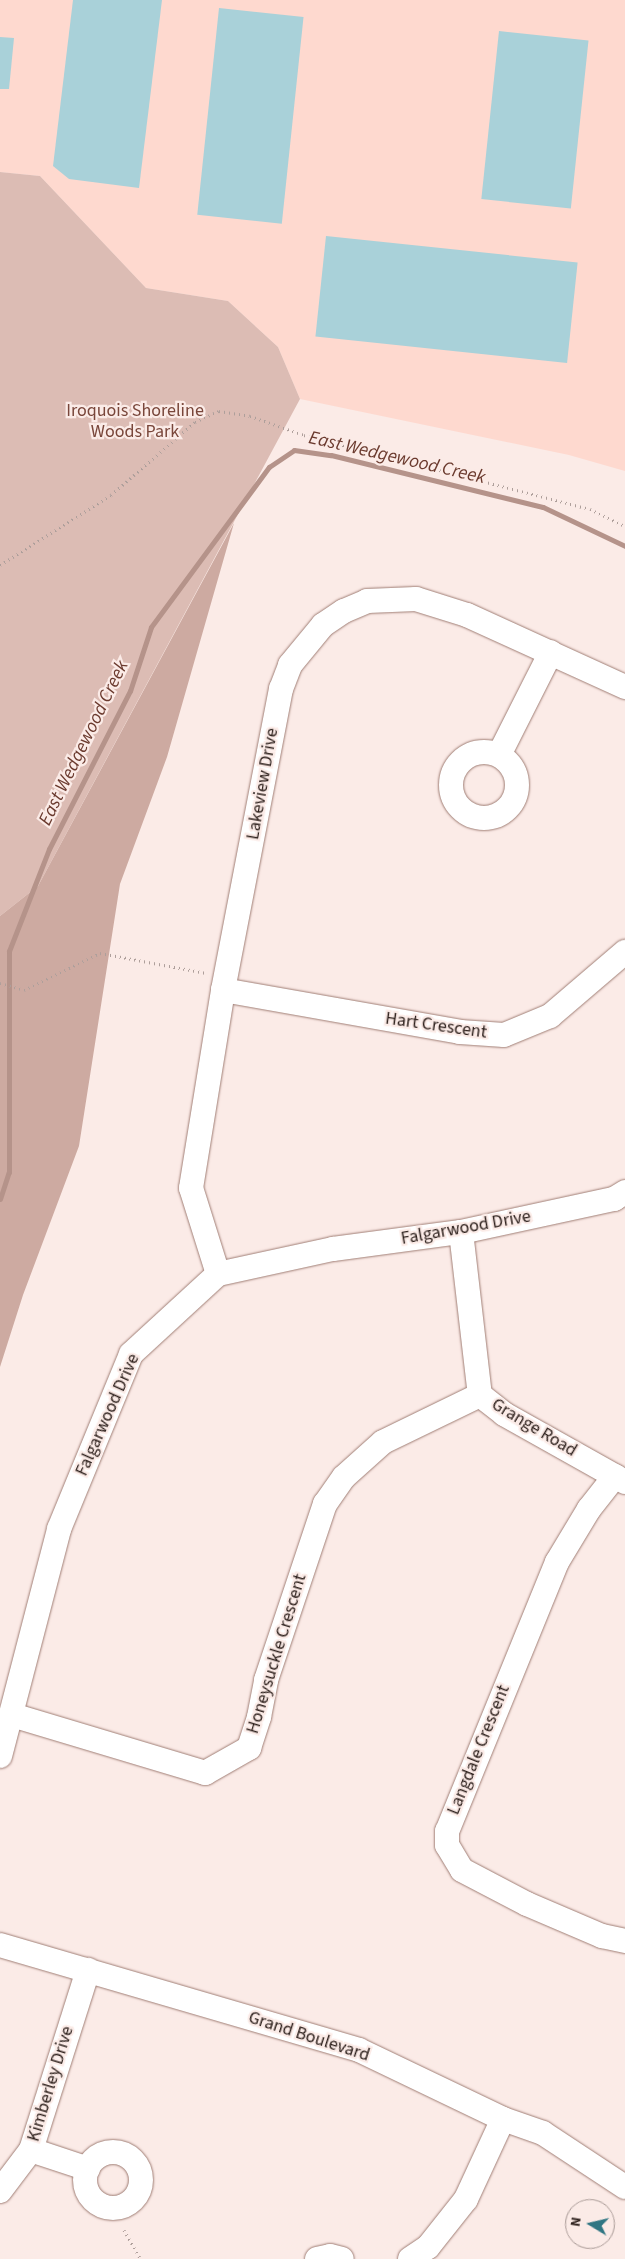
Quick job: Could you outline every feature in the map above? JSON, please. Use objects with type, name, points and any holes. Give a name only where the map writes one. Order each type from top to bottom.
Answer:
[{"type":"street","name":"Lakeview Drive","points":[[218,1274],[191,1188],[223,990],[281,689],[290,665],[323,625],[367,601],[416,599],[467,615],[552,652],[625,687]]},
{"type":"street","points":[[499,755],[552,652]]},
{"type":"street","name":"Hart Crescent","points":[[223,990],[460,1032],[504,1035],[550,1016],[625,952]]},
{"type":"street","name":"Falgarwood Drive","points":[[0,1756],[59,1530],[131,1354],[218,1274],[333,1249],[461,1232],[614,1199],[625,1192]]},
{"type":"street","name":"Grange Road","points":[[461,1232],[480,1395],[504,1414],[620,1479]]},
{"type":"street","name":"Honeysuckle Crescent","points":[[12,1715],[205,1773],[249,1748],[259,1717],[266,1680],[325,1504],[344,1477],[383,1442],[480,1395]]},
{"type":"street","name":"Langdale Crescent","points":[[620,1479],[589,1508],[557,1562],[447,1831],[447,1844],[462,1870],[527,1904],[602,1936],[625,1940]]},
{"type":"street","name":"Grand Boulevard","points":[[0,1945],[359,2050],[504,2119],[543,2133],[625,2187]]},
{"type":"street","name":"Kimberley Drive","points":[[0,2191],[31,2150],[88,1970]]},
{"type":"street","points":[[410,2259],[428,2247],[466,2198],[504,2119]]},
{"type":"street","points":[[31,2150],[88,2168]]},
{"type":"street","points":[[317,2259],[330,2256],[342,2259]]},
{"type":"path","points":[[0,565],[111,495],[195,422],[219,411],[250,416],[304,435],[590,509],[625,526]]},
{"type":"path","points":[[0,983],[24,990],[100,953],[214,975],[223,990]]},
{"type":"path","points":[[124,2230],[141,2259]]},
{"type":"shaded area","points":[[0,0],[625,0],[625,471],[569,455],[300,399],[278,347],[228,301],[146,288],[40,176],[0,172]]},
{"type":"shaded area","points":[[234,523],[167,757],[120,884],[79,1146],[23,1295],[0,1367],[0,916],[38,886]]},
{"type":"green space","name":"Iroquois Shoreline Woods Park","points":[[0,172],[40,176],[146,288],[228,301],[278,347],[300,399],[38,886],[0,916]]},
{"type":"building","points":[[73,0],[162,0],[139,188],[69,179],[53,166]]},
{"type":"building","points":[[219,8],[304,17],[282,224],[197,215]]},
{"type":"building","points":[[499,31],[589,40],[571,208],[481,199]]},
{"type":"building","points":[[0,37],[14,38],[9,89],[0,89]]},
{"type":"building","points":[[326,236],[578,262],[567,363],[315,336]]},
{"type":"waterway","name":"East Wedgewood Creek","points":[[0,1199],[9,1172],[9,951],[49,849],[130,691],[151,627],[269,467],[294,450],[331,455],[543,507],[625,546]]}]
